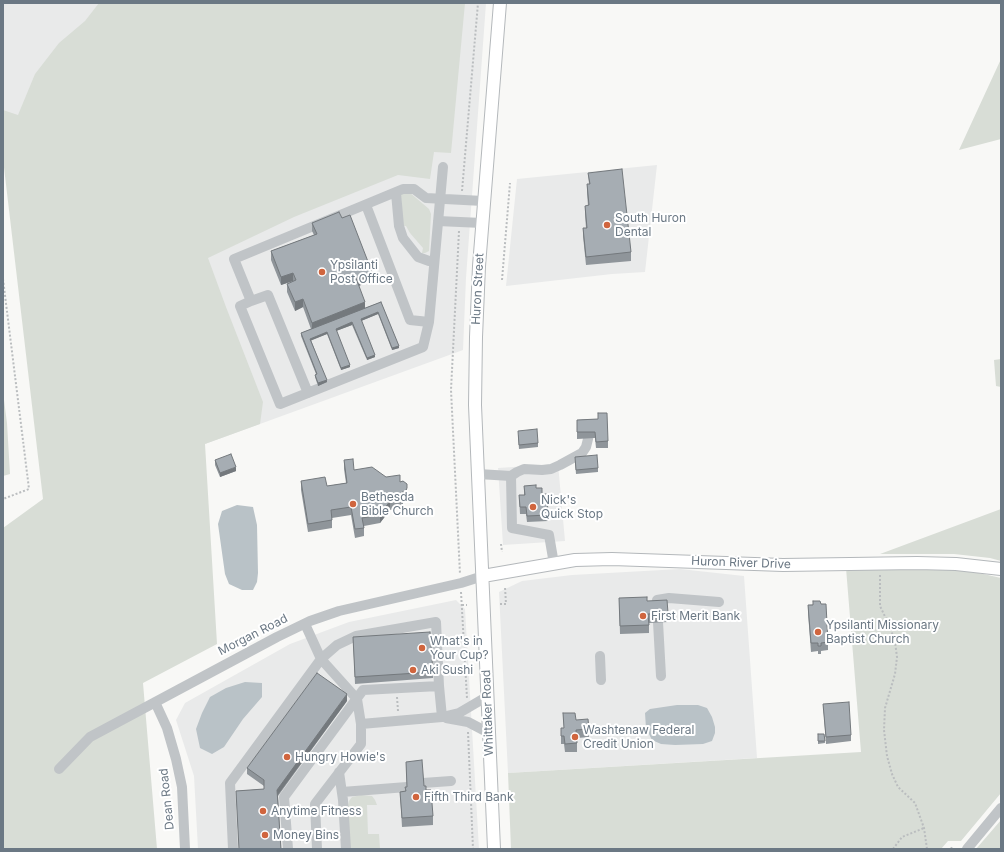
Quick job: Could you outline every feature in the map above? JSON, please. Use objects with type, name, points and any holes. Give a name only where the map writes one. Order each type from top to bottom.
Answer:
[{"type":"main road","name":"Huron Street","points":[[483,576],[475,408],[476,337],[483,200],[500,3]]},
{"type":"main road","name":"Huron River Drive","points":[[483,576],[575,560],[612,559],[783,565],[880,563],[956,564],[1001,569]]},
{"type":"main road","name":"Whittaker Road","points":[[483,576],[494,849]]},
{"type":"street","points":[[308,392],[268,295],[240,306],[280,404],[423,347],[429,322],[442,167]]},
{"type":"street","points":[[251,301],[234,259],[403,189],[414,189],[426,198],[483,200]]},
{"type":"street","points":[[396,193],[399,226],[403,238],[418,257],[429,261],[434,260]]},
{"type":"street","points":[[366,205],[410,320],[429,322]]},
{"type":"street","points":[[438,221],[482,223]]},
{"type":"street","points":[[478,474],[511,476],[524,469],[551,469],[582,453],[586,447],[588,439]]},
{"type":"street","points":[[511,476],[512,528],[549,535],[554,564]]},
{"type":"street","name":"Morgan Road","points":[[59,769],[90,737],[277,637],[305,624],[339,611],[461,584],[483,576]]},
{"type":"street","points":[[658,609],[657,600],[669,598],[719,602]]},
{"type":"street","points":[[233,849],[230,783],[321,659],[337,645],[356,636],[436,622],[442,717]]},
{"type":"street","points":[[658,622],[661,676]]},
{"type":"street","points":[[305,624],[321,659],[357,699],[361,724],[361,744],[315,804],[317,849]]},
{"type":"street","points":[[600,656],[601,680]]},
{"type":"street","points":[[288,849],[284,797],[363,690],[439,686]]},
{"type":"street","points":[[361,724],[442,717],[459,713],[488,696]]},
{"type":"street","name":"Dean Road","points":[[155,702],[167,728],[182,787],[185,849]]},
{"type":"street","points":[[442,717],[468,722],[489,733]]},
{"type":"street","points":[[339,772],[346,849]]},
{"type":"street","points":[[423,783],[451,781]]},
{"type":"street","points":[[342,792],[407,787]]},
{"type":"street","points":[[967,849],[1001,808]]},
{"type":"path","points":[[462,192],[478,3]]},
{"type":"path","points":[[502,280],[510,183]]},
{"type":"path","points":[[459,231],[451,390],[460,572]]},
{"type":"path","points":[[3,279],[29,489],[3,499]]},
{"type":"path","points":[[501,544],[502,552]]},
{"type":"path","points":[[880,563],[880,606],[895,642],[896,657],[895,674],[885,708],[884,730],[887,756],[892,774],[898,787],[915,803],[924,828],[927,849]]},
{"type":"path","points":[[500,604],[506,604],[505,587]]},
{"type":"path","points":[[467,704],[462,604],[468,605]]},
{"type":"path","points":[[396,688],[399,721]]},
{"type":"path","points":[[468,725],[473,849]]},
{"type":"path","points":[[893,849],[902,838],[924,828]]},
{"type":"shaded area","points":[[3,3],[486,3],[466,278],[463,350],[205,444],[3,159]]},
{"type":"shaded area","points":[[99,3],[465,3],[451,153],[434,152],[430,179],[398,175],[294,217],[208,258],[263,402],[260,424],[205,444],[217,644],[143,683],[157,849],[3,849],[3,528],[43,499],[3,159],[3,110],[18,115],[35,74],[59,43],[85,21]]},
{"type":"shaded area","points":[[1001,59],[1001,139],[959,150]]},
{"type":"shaded area","points":[[657,165],[645,272],[612,274],[506,286],[517,179]]},
{"type":"shaded area","points":[[404,192],[409,192],[429,209],[431,214],[429,251],[425,253],[422,253],[423,248],[406,226],[402,226],[401,195]]},
{"type":"shaded area","points":[[1001,359],[1001,387],[996,386],[994,360]]},
{"type":"shaded area","points":[[3,392],[7,423],[10,474],[3,476]]},
{"type":"shaded area","points":[[558,464],[565,541],[503,545],[498,468]]},
{"type":"shaded area","points":[[237,505],[253,507],[257,525],[258,573],[257,582],[253,590],[242,590],[229,584],[225,574],[218,524],[222,511]]},
{"type":"shaded area","points":[[1001,509],[1001,561],[990,558],[954,554],[880,554]]},
{"type":"shaded area","points":[[846,568],[957,568],[1001,578],[1001,793],[961,841],[948,841],[941,849],[511,849],[508,773],[861,752]]},
{"type":"shaded area","points":[[680,569],[744,576],[757,758],[508,773],[499,592],[522,581],[572,575]]},
{"type":"shaded area","points":[[456,600],[465,609],[479,849],[198,849],[194,776],[176,720],[185,703],[290,644],[349,622]]},
{"type":"shaded area","points":[[245,682],[262,683],[262,697],[243,719],[224,747],[212,754],[200,748],[196,729],[210,697],[226,688]]},
{"type":"shaded area","points":[[677,705],[698,705],[707,708],[715,727],[715,733],[712,741],[703,744],[675,745],[661,744],[652,740],[646,728],[645,713],[650,709]]},
{"type":"shaded area","points":[[361,795],[372,796],[377,805],[367,805],[368,834],[379,834],[380,849],[349,849],[347,809],[349,801],[352,797]]},
{"type":"shaded area","points":[[1001,820],[1001,849],[976,849]]},
{"type":"building","name":"South Huron Dental","points":[[622,169],[631,252],[586,257],[583,228],[587,228],[585,206],[589,205],[587,184],[590,184],[588,173]]},
{"type":"building","name":"Ypsilanti Post Office","points":[[339,212],[342,218],[350,215],[372,272],[356,278],[365,302],[312,323],[303,299],[295,302],[287,284],[296,280],[293,273],[281,277],[271,251],[317,234],[312,223]]},
{"type":"building","points":[[381,302],[399,346],[392,348],[378,312],[361,319],[375,355],[367,358],[352,322],[336,329],[350,365],[341,368],[327,332],[310,339],[327,380],[318,383],[315,375],[317,374],[301,333]]},
{"type":"building","points":[[598,413],[607,413],[608,441],[596,442],[595,432],[577,432],[577,420],[598,419]]},
{"type":"building","points":[[537,429],[538,443],[519,445],[518,431]]},
{"type":"building","points":[[231,454],[236,467],[220,473],[215,460]]},
{"type":"building","points":[[597,455],[598,468],[576,470],[575,457]]},
{"type":"building","name":"Bethesda Bible Church","points":[[353,459],[354,470],[372,467],[386,477],[400,475],[400,482],[403,481],[407,484],[405,492],[402,492],[403,499],[390,501],[380,515],[362,518],[364,528],[355,529],[351,507],[331,510],[332,520],[308,524],[301,481],[325,477],[327,486],[347,483],[344,460]]},
{"type":"building","name":"Nick's Quick Stop","points":[[536,485],[536,488],[542,488],[542,494],[547,494],[548,515],[527,516],[526,507],[520,507],[519,495],[525,495],[524,486]]},
{"type":"building","points":[[647,597],[647,601],[667,600],[668,613],[648,614],[649,625],[620,626],[619,598]]},
{"type":"building","name":"Ypsilanti Missionary Baptist Church","points":[[813,601],[820,601],[821,604],[826,604],[828,642],[821,643],[821,646],[818,646],[818,643],[811,643],[808,605],[813,605]]},
{"type":"building","points":[[430,632],[433,672],[355,677],[353,637]]},
{"type":"building","points":[[317,673],[347,694],[277,790],[281,849],[239,849],[236,791],[264,789],[264,780],[247,768]]},
{"type":"building","points":[[849,702],[851,735],[826,737],[823,704]]},
{"type":"building","points":[[563,713],[575,713],[576,720],[588,719],[589,729],[576,730],[577,743],[565,744],[564,736],[561,736],[561,728],[564,728]]},
{"type":"building","points":[[818,734],[824,734],[825,741],[818,741]]},
{"type":"building","name":"Fifth Third Bank","points":[[422,760],[424,786],[426,786],[426,790],[431,790],[433,816],[402,818],[400,792],[406,791],[405,787],[407,787],[406,762]]},
{"type":"place","name":"South Huron Dental","points":[[607,225]]},
{"type":"place","name":"Ypsilanti Post Office","points":[[322,272]]},
{"type":"place","name":"Bethesda Bible Church","points":[[353,504]]},
{"type":"place","name":"Nick's Quick Stop","points":[[533,507]]},
{"type":"place","name":"First Merit Bank","points":[[643,616]]},
{"type":"place","name":"Ypsilanti Missionary Baptist Church","points":[[818,632]]},
{"type":"place","name":"What's in Your Cup?","points":[[422,648]]},
{"type":"place","name":"Aki Sushi","points":[[413,670]]},
{"type":"place","name":"Washtenaw Federal Credit Union","points":[[575,737]]},
{"type":"place","name":"Hungry Howie's","points":[[287,757]]},
{"type":"place","name":"Fifth Third Bank","points":[[416,797]]},
{"type":"place","name":"Anytime Fitness","points":[[263,811]]},
{"type":"place","name":"Money Bins","points":[[265,835]]}]
